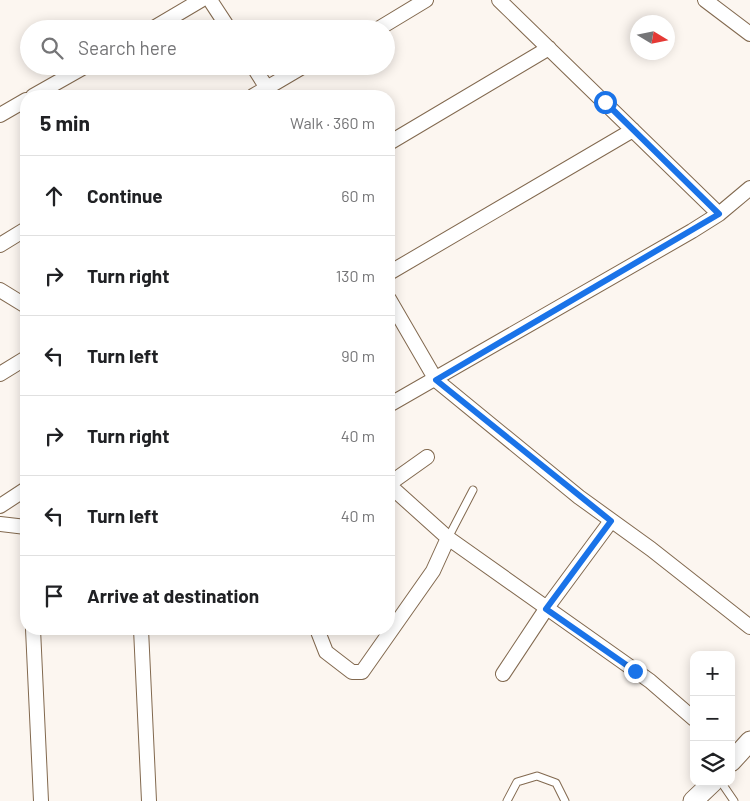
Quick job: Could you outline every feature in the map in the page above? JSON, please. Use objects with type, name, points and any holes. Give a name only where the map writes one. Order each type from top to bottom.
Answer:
[{"type":"street","points":[[167,20],[201,0]]},
{"type":"street","points":[[210,0],[223,20]]},
{"type":"street","points":[[393,20],[426,0]]},
{"type":"street","points":[[499,0],[719,214]]},
{"type":"street","points":[[705,0],[750,34]]},
{"type":"street","points":[[395,140],[549,48]]},
{"type":"street","points":[[44,90],[70,75]]},
{"type":"street","points":[[259,75],[269,90]]},
{"type":"street","points":[[273,90],[292,75]]},
{"type":"street","points":[[0,115],[20,103]]},
{"type":"street","points":[[395,269],[633,130]]},
{"type":"street","points":[[395,402],[436,380],[719,214],[750,188]]},
{"type":"street","points":[[0,245],[20,233]]},
{"type":"street","points":[[0,290],[20,302]]},
{"type":"street","points":[[395,309],[436,380],[611,521],[651,549],[750,627]]},
{"type":"street","points":[[0,374],[20,362]]},
{"type":"street","points":[[395,481],[427,457]]},
{"type":"street","points":[[395,490],[448,538],[650,681],[690,715]]},
{"type":"street","points":[[0,506],[20,493]]},
{"type":"street","points":[[503,674],[546,609],[611,521]]},
{"type":"street","points":[[0,524],[20,526]]},
{"type":"street","points":[[395,625],[433,571],[448,538]]},
{"type":"street","points":[[33,635],[41,801]]},
{"type":"street","points":[[141,635],[149,801]]},
{"type":"street","points":[[319,635],[326,652],[352,672],[362,672],[388,635]]},
{"type":"street","points":[[735,754],[750,741]]},
{"type":"street","points":[[693,801],[709,786]]},
{"type":"lane","points":[[448,538],[473,490]]},
{"type":"lane","points":[[507,801],[517,782],[537,776],[556,783],[565,801]]},
{"type":"lane","points":[[724,786],[734,801]]},
{"type":"route","points":[[605,102],[719,214],[436,380],[611,521],[546,609],[635,671]]}]
